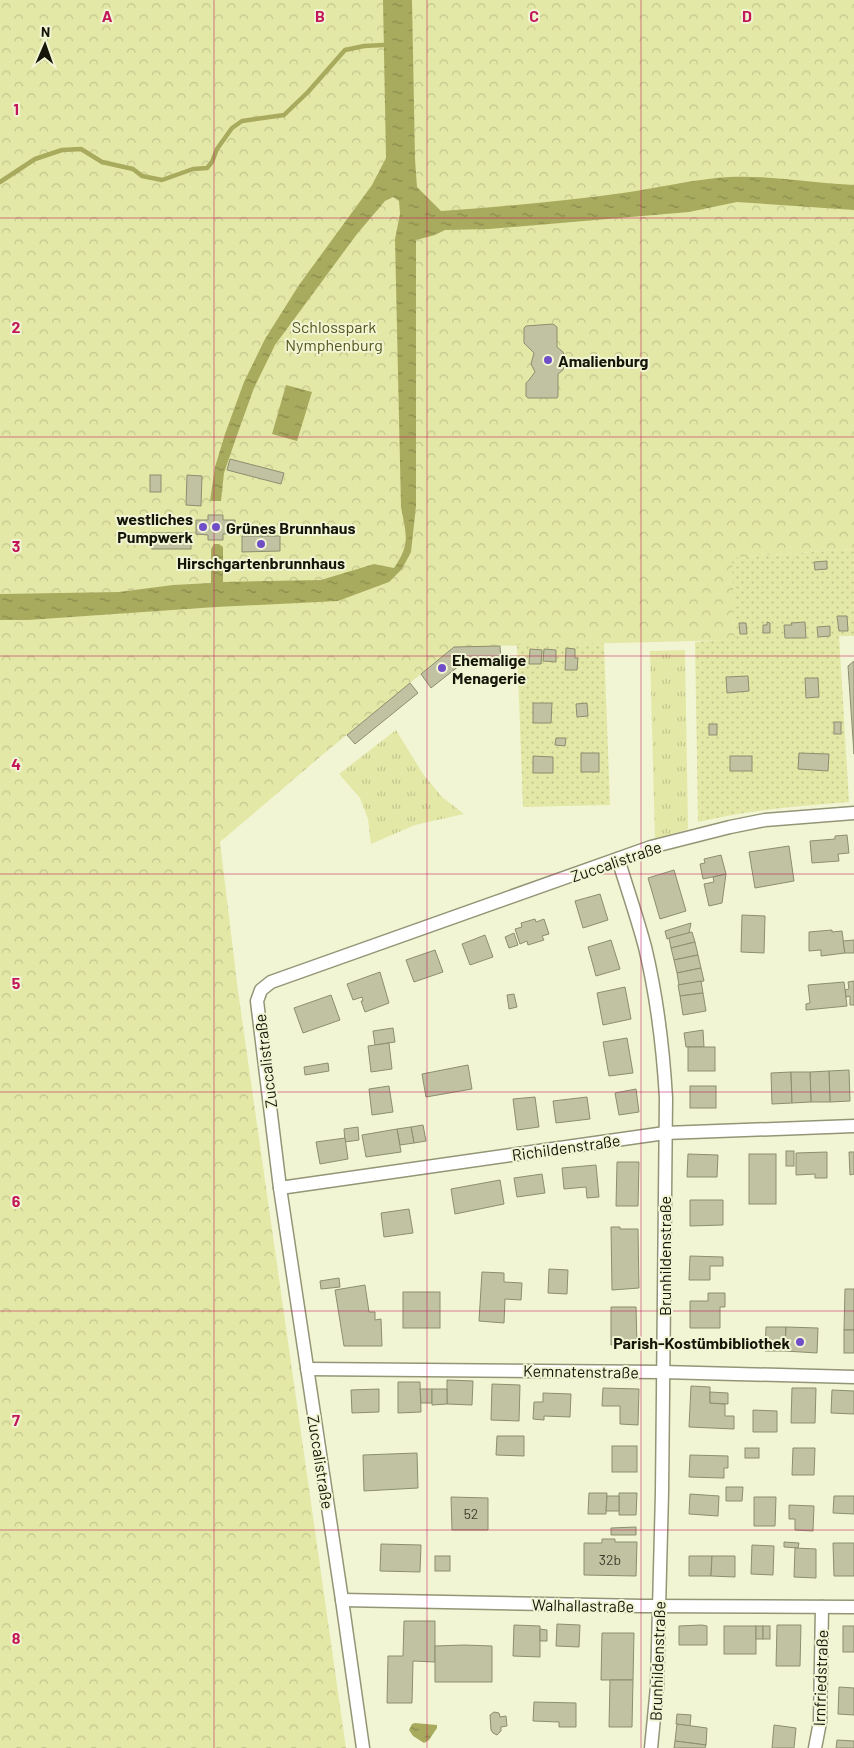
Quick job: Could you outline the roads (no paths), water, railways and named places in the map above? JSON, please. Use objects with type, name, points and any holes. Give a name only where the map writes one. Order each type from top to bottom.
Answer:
[{"type":"street","name":"Zuccalistraße","points":[[363,1748],[280,1188],[258,1001],[261,990],[271,982],[651,848],[730,827],[765,820],[854,812]]},
{"type":"street","name":"Brunhildenstraße","points":[[618,859],[644,945],[659,1017],[666,1098],[664,1133],[662,1492],[657,1687],[651,1748]]},
{"type":"street","name":"Richildenstraße","points":[[280,1188],[664,1133],[854,1126]]},
{"type":"street","name":"Kemnatenstraße","points":[[307,1369],[662,1372],[854,1377]]},
{"type":"street","name":"Walhallastraße","points":[[342,1600],[659,1606],[854,1607]]},
{"type":"street","name":"Irnfriedstraße","points":[[815,1748],[820,1722],[822,1607]]},
{"type":"water","points":[[383,0],[412,0],[417,187],[441,211],[578,199],[729,177],[776,178],[854,185],[854,210],[737,202],[689,212],[489,229],[445,230],[416,240],[416,506],[411,552],[402,569],[389,582],[338,601],[28,620],[0,620],[0,594],[119,592],[173,585],[211,583],[211,549],[214,544],[219,544],[223,547],[223,582],[321,580],[374,564],[394,568],[403,552],[406,539],[401,507],[395,239],[400,214],[399,201],[393,197],[385,201],[357,234],[275,345],[254,388],[236,438],[224,473],[221,501],[210,501],[215,467],[225,434],[244,382],[265,339],[299,285],[372,185],[386,158]]},
{"type":"water","points":[[286,385],[312,392],[297,441],[272,434]]},
{"type":"water","points":[[412,1724],[437,1725],[437,1728],[429,1740],[424,1743],[413,1736],[409,1730]]},
{"type":"waterway","points":[[0,182],[35,159],[62,150],[81,149],[102,162],[133,169],[142,176],[162,180],[193,169],[207,168],[212,162],[217,149],[232,128],[242,121],[284,115],[308,92],[345,50],[383,45]]},
{"type":"place","name":"Amalienburg","points":[[548,360]]},
{"type":"place","name":"westliches Pumpwerk","points":[[203,527]]},
{"type":"place","name":"Grünes Brunnhaus","points":[[216,527]]},
{"type":"place","name":"Hirschgartenbrunnhaus","points":[[261,544]]},
{"type":"place","name":"Ehemalige Menagerie","points":[[442,668]]},
{"type":"place","name":"Parish-Kostümbibliothek","points":[[800,1342]]},
{"type":"park label","name":"Schlosspark Nymphenburg","points":[[334,335]]}]
